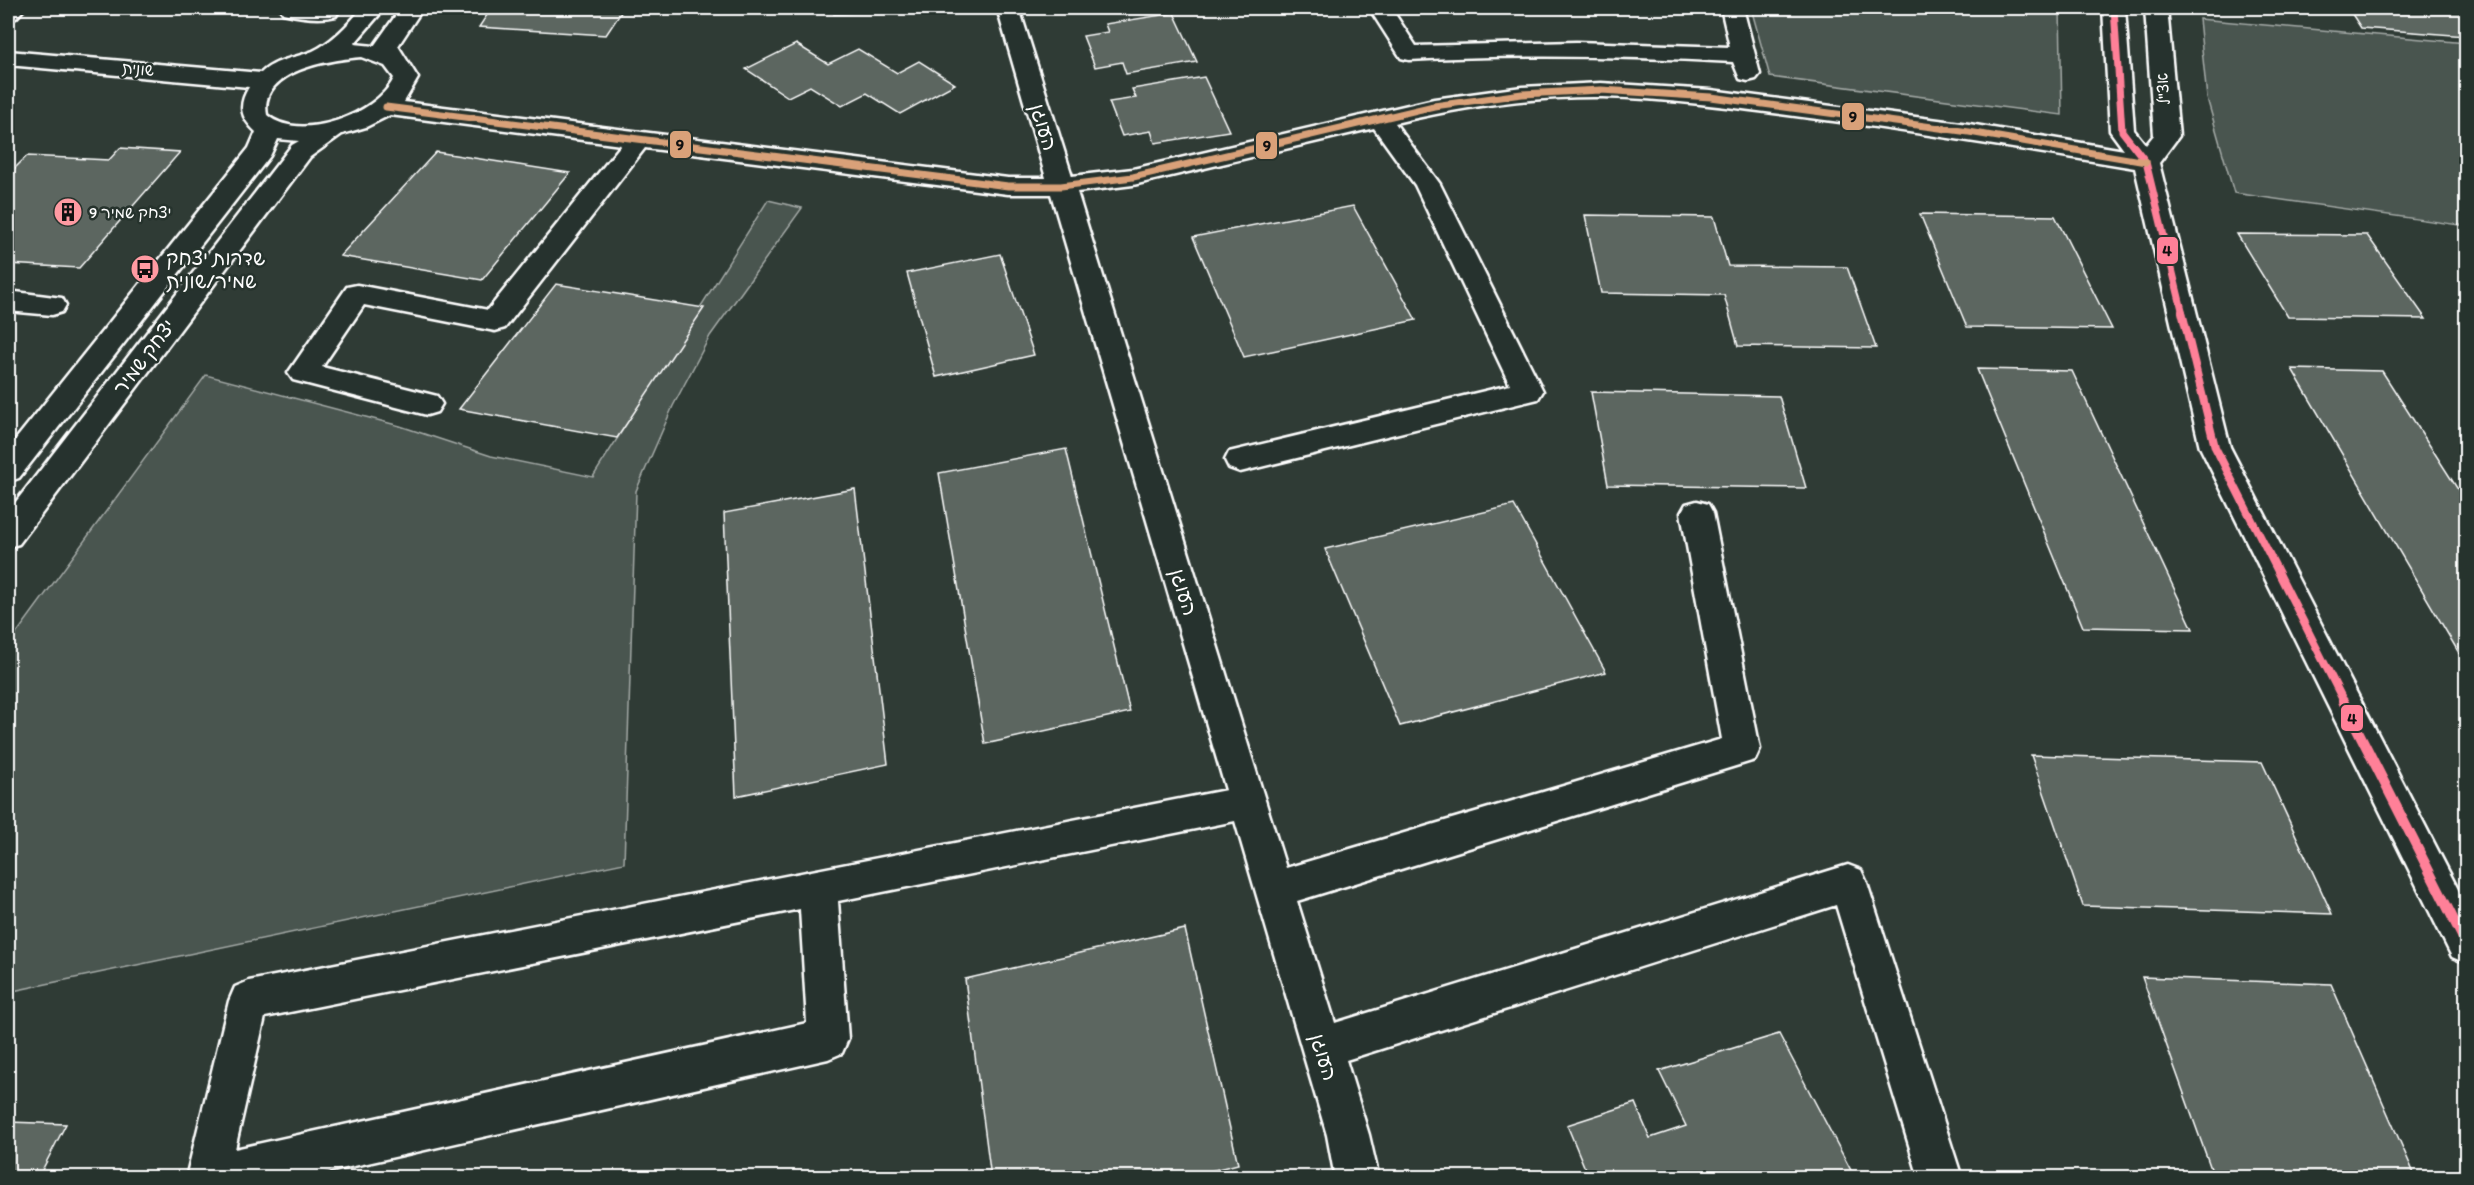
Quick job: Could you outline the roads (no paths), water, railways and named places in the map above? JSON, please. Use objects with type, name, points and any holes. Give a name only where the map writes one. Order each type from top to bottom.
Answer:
[{"type":"street","points":[[8,14],[15,8]]},
{"type":"street","points":[[291,8],[328,11]]},
{"type":"street","points":[[374,8],[357,30],[341,44],[324,54],[287,68],[268,81],[258,92],[253,106],[257,119],[270,129],[295,134],[348,126],[386,107],[400,92],[406,78],[401,66],[390,56],[386,46],[411,8]]},
{"type":"street","name":"העוגן","points":[[1008,8],[1348,1135],[1357,1178]]},
{"type":"street","points":[[1380,8],[1409,53],[1464,50],[1608,49],[1744,56]]},
{"type":"street","points":[[1732,8],[1754,102]]},
{"type":"street","points":[[2114,8],[2122,130],[2146,162],[2215,447],[2466,944]]},
{"type":"street","name":"אצ\"ל","points":[[2146,162],[2167,136],[2156,8]]},
{"type":"street","points":[[324,54],[361,50],[390,56]]},
{"type":"street","name":"שונית","points":[[8,58],[268,81]]},
{"type":"street","points":[[386,107],[1008,186],[1061,186],[1132,177],[1434,106],[1511,95],[1601,90],[1754,102],[1969,132],[2146,162]]},
{"type":"street","points":[[1240,460],[1528,391],[1427,184],[1380,119]]},
{"type":"street","name":"יצחק שמיר","points":[[8,470],[261,150],[270,129]]},
{"type":"street","name":"יצחק שמיר","points":[[8,535],[301,151],[332,130]]},
{"type":"street","points":[[427,404],[303,373],[357,294],[495,321],[639,139]]},
{"type":"street","points":[[8,301],[52,305]]},
{"type":"street","points":[[1274,890],[1742,749],[1697,513]]},
{"type":"street","points":[[818,888],[828,1039],[207,1177],[249,1001],[1247,802]]},
{"type":"street","points":[[1321,1048],[1848,883],[1941,1178]]},
{"type":"place","name":"יצחק שמיר 9","points":[[68,212]]},
{"type":"place","name":"שדרות יצחק שמיר/שונית","points":[[145,269]]}]
